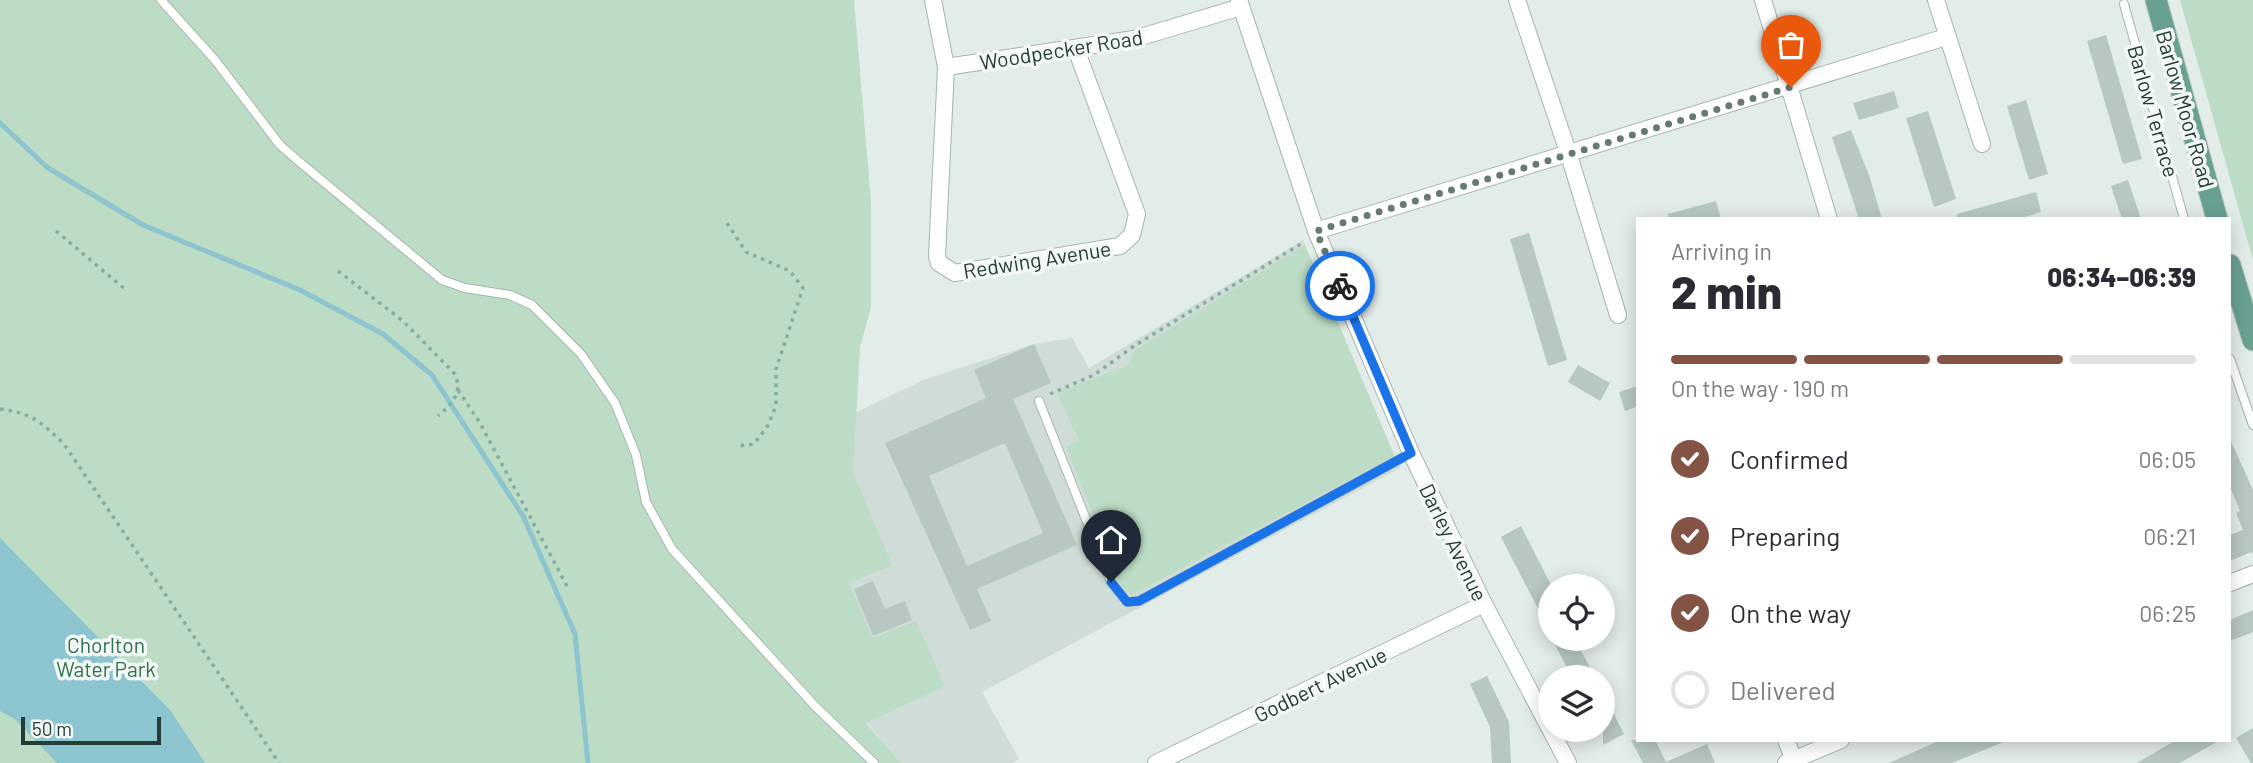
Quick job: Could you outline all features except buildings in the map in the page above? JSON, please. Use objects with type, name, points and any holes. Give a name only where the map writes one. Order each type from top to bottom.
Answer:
[{"type":"main road","name":"Barlow Moor Road","points":[[2155,0],[2216,217]]},
{"type":"main road","points":[[2231,268],[2253,340]]},
{"type":"street","points":[[933,0],[946,67]]},
{"type":"street","points":[[1517,0],[1568,152],[1618,315]]},
{"type":"street","points":[[1763,0],[1828,217]]},
{"type":"street","points":[[1936,0],[1982,144]]},
{"type":"street","name":"Woodpecker Road","points":[[946,67],[1134,40],[1240,3]]},
{"type":"street","name":"Darley Avenue","points":[[1240,3],[1316,231],[1411,453],[1484,604],[1568,763]]},
{"type":"street","points":[[1316,231],[1568,152],[1791,87],[1946,37]]},
{"type":"street","name":"Redwing Avenue","points":[[946,67],[937,256],[939,263],[955,273],[1120,247],[1129,242],[1136,226],[1137,214],[1076,49]]},
{"type":"street","points":[[2231,583],[2253,574]]},
{"type":"street","name":"Godbert Avenue","points":[[1156,763],[1484,604]]},
{"type":"street","points":[[1786,742],[1790,761],[1836,742]]},
{"type":"lane","points":[[161,0],[215,60],[280,145],[442,279],[456,286],[510,295],[521,299],[547,317],[581,354],[615,403],[636,456],[646,502],[672,549],[815,706],[874,763]]},
{"type":"lane","name":"Barlow Terrace","points":[[2124,4],[2183,217]]},
{"type":"lane","points":[[2231,362],[2253,425]]},
{"type":"lane","points":[[1039,401],[1111,582],[1127,602],[1139,601],[1411,453]]},
{"type":"path","points":[[727,223],[746,252],[790,271],[803,288],[776,369],[776,406],[767,427],[754,444],[739,446]]},
{"type":"path","points":[[56,231],[126,290]]},
{"type":"path","points":[[1047,395],[1094,375],[1134,346],[1282,256],[1316,231]]},
{"type":"path","points":[[338,271],[387,307],[423,339],[455,374],[458,390],[496,453],[568,586]]},
{"type":"path","points":[[438,416],[456,398],[458,390]]},
{"type":"path","points":[[0,409],[23,412],[40,421],[64,444],[279,763]]},
{"type":"shaded area","points":[[1303,240],[1400,468],[982,692],[1019,759],[1012,763],[901,763],[748,582],[859,493],[852,473],[855,413],[923,380],[1034,344],[1072,338],[1089,368]]},
{"type":"green space","points":[[0,0],[854,0],[871,202],[871,307],[860,348],[853,473],[892,565],[849,583],[872,638],[916,621],[945,686],[866,723],[901,763],[0,763]]},
{"type":"green space","points":[[2180,0],[2253,0],[2253,260]]},
{"type":"green space","points":[[1305,245],[1394,456],[1131,595],[1121,585],[1066,447],[1079,440],[1057,393],[1129,365],[1134,351]]},
{"type":"water","name":"Chorlton Water Park","points":[[0,538],[170,710],[205,763],[57,763],[15,719],[0,711]]},
{"type":"waterway","points":[[0,123],[48,168],[143,225],[300,290],[383,334],[432,375],[523,516],[575,634],[588,763]]},
{"type":"way so far","points":[[1340,286],[1316,231],[1568,152],[1791,87]]},
{"type":"route","points":[[1111,582],[1121,598],[1133,603],[1139,601],[1411,453],[1340,286]]}]
